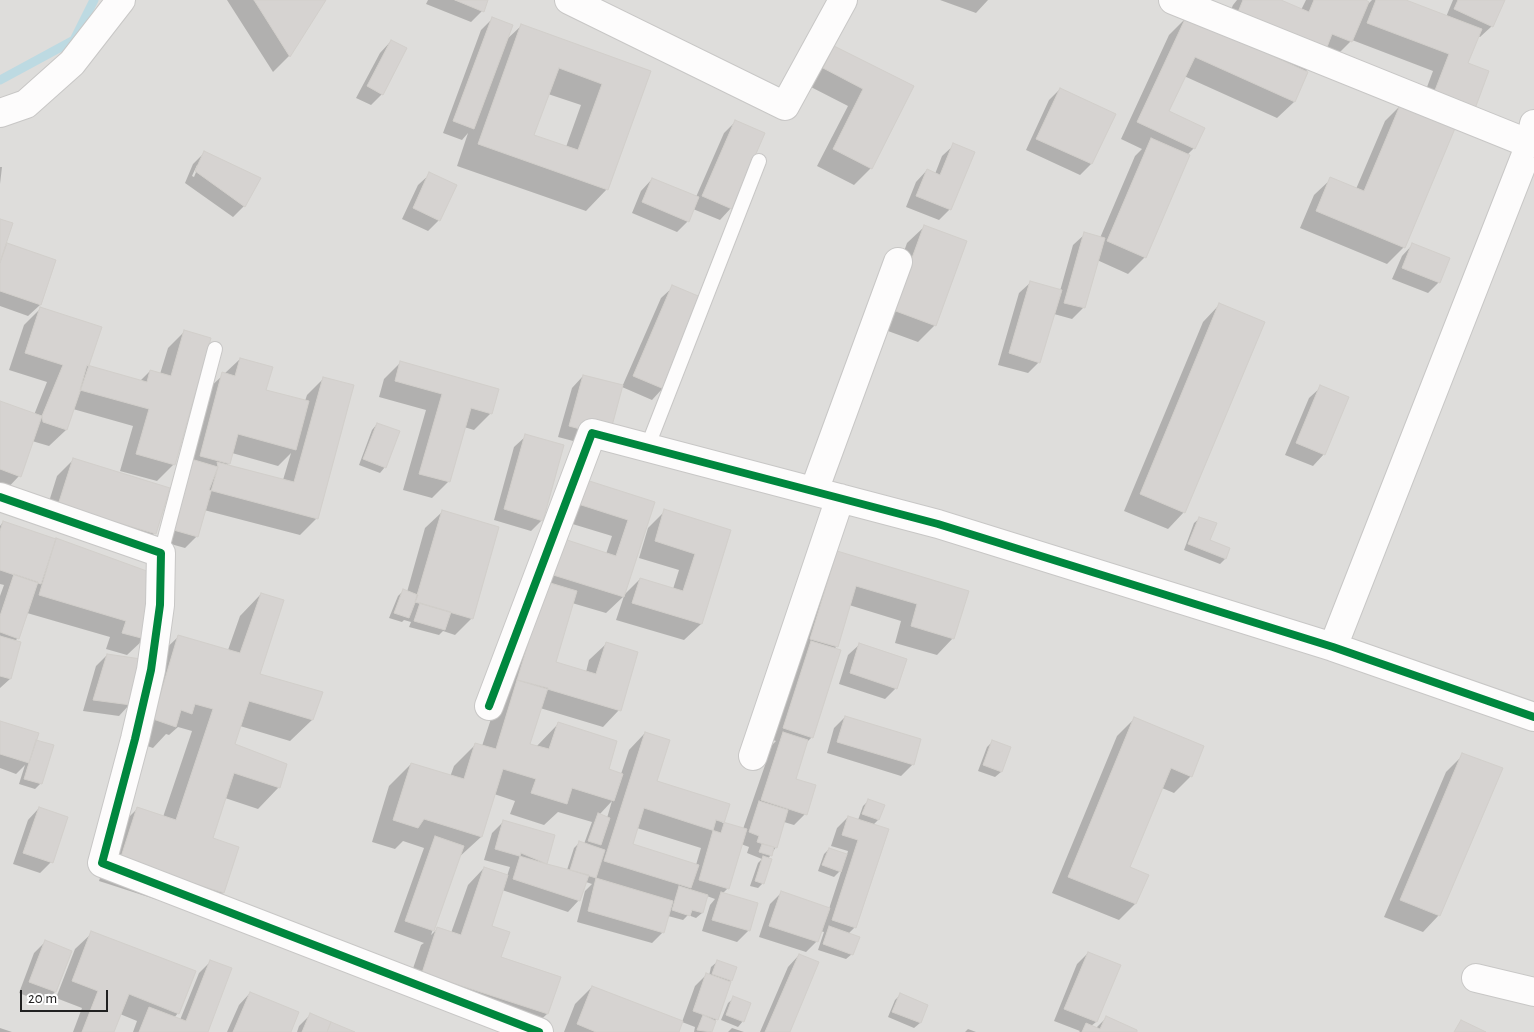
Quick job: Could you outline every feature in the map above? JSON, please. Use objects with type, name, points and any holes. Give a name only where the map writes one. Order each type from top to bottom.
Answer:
[{"type":"street","points":[[0,113],[26,104],[72,63],[121,0]]},
{"type":"street","points":[[569,0],[785,106],[843,0]]},
{"type":"street","points":[[1173,0],[1532,134],[1333,648]]},
{"type":"street","points":[[753,756],[827,495],[898,262]]},
{"type":"street","points":[[488,706],[592,433],[938,524],[1333,648],[1534,717]]},
{"type":"street","points":[[0,497],[161,553],[160,605],[151,670],[135,739],[102,862],[539,1032]]},
{"type":"street","points":[[1476,978],[1534,992]]},
{"type":"lane","points":[[647,448],[759,161]]},
{"type":"lane","points":[[161,553],[215,349]]},
{"type":"shaded area","points":[[0,0],[1534,0],[1534,1032],[0,1032]]},
{"type":"building","points":[[254,0],[326,0],[290,57]]},
{"type":"building","points":[[455,0],[488,0],[484,12]]},
{"type":"building","points":[[1243,0],[1281,0],[1309,12],[1314,0],[1366,0],[1369,2],[1352,42],[1332,34],[1324,55],[1236,17]]},
{"type":"building","points":[[1376,0],[1406,0],[1482,29],[1468,63],[1489,71],[1473,114],[1432,98],[1449,54],[1367,23]]},
{"type":"building","points":[[1458,0],[1505,0],[1493,27],[1454,9]]},
{"type":"building","points":[[492,17],[513,25],[474,129],[453,121]]},
{"type":"building","points":[[1186,17],[1308,72],[1295,102],[1195,57],[1169,111],[1205,128],[1195,149],[1137,122]]},
{"type":"building","points":[[521,24],[651,71],[608,190],[478,144]],"holes":[[[559,68],[602,84],[578,150],[534,135]]]},
{"type":"building","points":[[391,40],[407,48],[383,95],[367,86]]},
{"type":"building","points":[[834,46],[914,86],[872,169],[833,149],[863,89],[823,68]]},
{"type":"building","points":[[1060,88],[1116,114],[1092,164],[1036,139]]},
{"type":"building","points":[[1401,103],[1456,126],[1405,248],[1316,211],[1330,177],[1364,191]]},
{"type":"building","points":[[735,120],[765,133],[732,209],[702,196]]},
{"type":"building","points":[[1151,138],[1190,155],[1146,258],[1107,241]]},
{"type":"building","points":[[953,143],[975,152],[951,210],[916,196],[927,169],[940,175]]},
{"type":"building","points":[[204,151],[261,178],[245,207],[195,171]]},
{"type":"building","points":[[429,172],[457,185],[440,221],[413,208]]},
{"type":"building","points":[[652,178],[699,197],[689,222],[642,202]]},
{"type":"building","points":[[0,219],[13,223],[0,262]]},
{"type":"building","points":[[924,225],[967,241],[936,326],[893,310]]},
{"type":"building","points":[[1084,232],[1105,238],[1085,308],[1064,303]]},
{"type":"building","points":[[7,243],[56,260],[41,305],[0,291],[0,263]]},
{"type":"building","points":[[1412,243],[1450,258],[1440,283],[1402,268]]},
{"type":"building","points":[[1030,281],[1062,290],[1040,363],[1009,353]]},
{"type":"building","points":[[672,285],[703,298],[664,389],[633,376]]},
{"type":"building","points":[[1219,303],[1265,322],[1185,513],[1140,494]]},
{"type":"building","points":[[40,307],[102,327],[67,430],[43,422],[42,416],[63,365],[25,353]]},
{"type":"building","points":[[184,330],[211,338],[175,465],[136,454],[149,409],[80,390],[87,365],[147,382],[150,370],[171,376]]},
{"type":"building","points":[[240,358],[273,367],[266,390],[309,401],[296,450],[238,434],[230,464],[200,456],[222,372],[235,376]]},
{"type":"building","points":[[400,361],[499,389],[492,414],[471,408],[450,482],[419,474],[442,394],[395,381]]},
{"type":"building","points":[[583,375],[623,385],[609,437],[569,426]]},
{"type":"building","points":[[323,377],[354,385],[318,519],[209,490],[218,467],[217,462],[294,482]]},
{"type":"building","points":[[1320,385],[1349,397],[1325,455],[1296,443]]},
{"type":"building","points":[[0,401],[42,416],[21,477],[0,469]]},
{"type":"building","points":[[377,423],[400,431],[386,468],[363,459]]},
{"type":"building","points":[[525,434],[564,445],[543,521],[504,509]]},
{"type":"building","points":[[73,458],[170,488],[156,534],[58,505]]},
{"type":"building","points":[[191,459],[218,467],[198,537],[170,529]]},
{"type":"building","points":[[580,478],[655,502],[624,597],[550,574],[561,538],[616,556],[628,520],[572,502]]},
{"type":"building","points":[[664,509],[731,530],[702,624],[632,603],[640,578],[683,591],[695,554],[655,541]]},
{"type":"building","points":[[442,510],[499,527],[473,619],[415,602]]},
{"type":"building","points":[[1199,517],[1217,523],[1210,540],[1230,548],[1226,559],[1188,544]]},
{"type":"building","points":[[3,521],[56,539],[41,584],[0,570],[0,531]]},
{"type":"building","points":[[56,538],[155,574],[145,639],[122,633],[126,621],[39,595]]},
{"type":"building","points":[[837,551],[969,591],[954,639],[911,626],[917,604],[856,586],[838,647],[810,639]]},
{"type":"building","points":[[14,574],[38,582],[19,639],[0,632],[0,616]]},
{"type":"building","points":[[547,582],[577,591],[556,662],[596,674],[606,642],[638,652],[621,711],[517,680]]},
{"type":"building","points":[[403,589],[418,595],[409,618],[394,613]]},
{"type":"building","points":[[261,593],[284,600],[260,674],[323,692],[313,720],[249,701],[235,744],[287,764],[280,788],[234,773],[213,838],[239,847],[224,893],[120,860],[137,807],[176,820],[213,709],[195,704],[192,714],[181,710],[176,727],[153,719],[178,635],[240,653]]},
{"type":"building","points":[[420,603],[451,612],[445,630],[414,621]]},
{"type":"building","points":[[0,636],[21,642],[11,679],[0,676]]},
{"type":"building","points":[[811,641],[841,650],[813,738],[783,728]]},
{"type":"building","points":[[859,643],[907,659],[897,689],[850,673]]},
{"type":"building","points":[[107,654],[141,659],[131,705],[93,700]]},
{"type":"building","points":[[517,680],[548,688],[530,744],[549,749],[558,722],[617,741],[609,769],[623,774],[614,801],[572,788],[567,804],[531,793],[536,779],[503,769],[482,837],[424,819],[418,828],[393,820],[411,763],[464,779],[475,743],[496,749]]},
{"type":"building","points":[[845,716],[921,739],[914,765],[837,742]]},
{"type":"building","points":[[1134,717],[1204,746],[1192,777],[1171,768],[1130,867],[1149,875],[1136,904],[1068,877]]},
{"type":"building","points":[[0,721],[39,733],[29,763],[0,754]]},
{"type":"building","points":[[645,732],[670,740],[657,781],[730,804],[721,833],[644,808],[633,844],[699,865],[691,888],[604,861]]},
{"type":"building","points":[[783,732],[808,740],[796,779],[816,785],[807,815],[761,800]]},
{"type":"building","points":[[36,740],[54,745],[42,784],[24,779]]},
{"type":"building","points":[[992,740],[1011,747],[1002,772],[983,765]]},
{"type":"building","points":[[1462,753],[1503,768],[1440,916],[1400,900]]},
{"type":"building","points":[[868,799],[885,805],[879,820],[862,814]]},
{"type":"building","points":[[759,801],[788,810],[777,848],[757,842],[759,836],[749,832]]},
{"type":"building","points":[[39,807],[68,817],[53,863],[23,853]]},
{"type":"building","points":[[598,813],[610,818],[601,845],[588,841]]},
{"type":"building","points":[[848,816],[889,829],[856,928],[832,920],[858,840],[842,835]]},
{"type":"building","points":[[503,820],[555,835],[547,864],[495,849]]},
{"type":"building","points":[[716,820],[747,829],[729,889],[699,880]]},
{"type":"building","points":[[435,836],[464,846],[434,931],[405,921]]},
{"type":"building","points":[[579,841],[605,850],[596,878],[570,870]]},
{"type":"building","points":[[762,844],[774,847],[772,856],[759,852]]},
{"type":"building","points":[[829,848],[847,854],[841,872],[822,865]]},
{"type":"building","points":[[521,853],[547,864],[589,875],[580,901],[513,879]]},
{"type":"building","points":[[763,856],[772,859],[764,884],[755,881]]},
{"type":"building","points":[[484,867],[508,875],[492,926],[510,932],[501,957],[561,977],[548,1014],[422,973],[437,927],[461,935]]},
{"type":"building","points":[[596,878],[673,901],[664,933],[588,911]]},
{"type":"building","points":[[679,886],[708,895],[703,913],[692,910],[690,916],[672,910]]},
{"type":"building","points":[[781,891],[830,908],[818,942],[769,926]]},
{"type":"building","points":[[721,892],[758,903],[750,931],[712,920]]},
{"type":"building","points":[[829,926],[860,937],[853,955],[823,944]]},
{"type":"building","points":[[91,931],[196,971],[179,1014],[129,994],[114,1032],[82,1032],[98,991],[72,981]]},
{"type":"building","points":[[45,940],[72,951],[56,992],[29,982]]},
{"type":"building","points":[[1088,952],[1121,965],[1097,1022],[1064,1009]]},
{"type":"building","points":[[799,954],[819,962],[790,1032],[765,1032]]},
{"type":"building","points":[[210,960],[232,968],[208,1032],[139,1032],[149,1007],[186,1021]]},
{"type":"building","points":[[717,960],[737,967],[732,981],[712,974]]},
{"type":"building","points":[[706,973],[731,982],[718,1020],[693,1011]]},
{"type":"building","points":[[592,986],[683,1021],[679,1032],[596,1032],[577,1024]]},
{"type":"building","points":[[250,992],[299,1012],[291,1032],[233,1032]]},
{"type":"building","points":[[900,993],[928,1005],[921,1023],[892,1012]]},
{"type":"building","points":[[733,996],[751,1003],[744,1022],[726,1015]]},
{"type":"building","points":[[310,1013],[331,1022],[327,1032],[302,1032]]},
{"type":"building","points":[[703,1015],[716,1021],[712,1032],[697,1030]]},
{"type":"building","points":[[1106,1016],[1137,1030],[1137,1032],[1082,1032],[1086,1023],[1100,1029]]},
{"type":"building","points":[[1461,1020],[1486,1032],[1454,1032]]},
{"type":"building","points":[[331,1022],[355,1032],[327,1032]]},
{"type":"waterway","points":[[0,80],[74,40],[94,0]]},
{"type":"cycle path","points":[[489,706],[592,433],[938,524],[1333,647],[1534,717]]},
{"type":"cycle path","points":[[0,497],[161,553],[160,605],[151,670],[102,863],[539,1032]]}]
